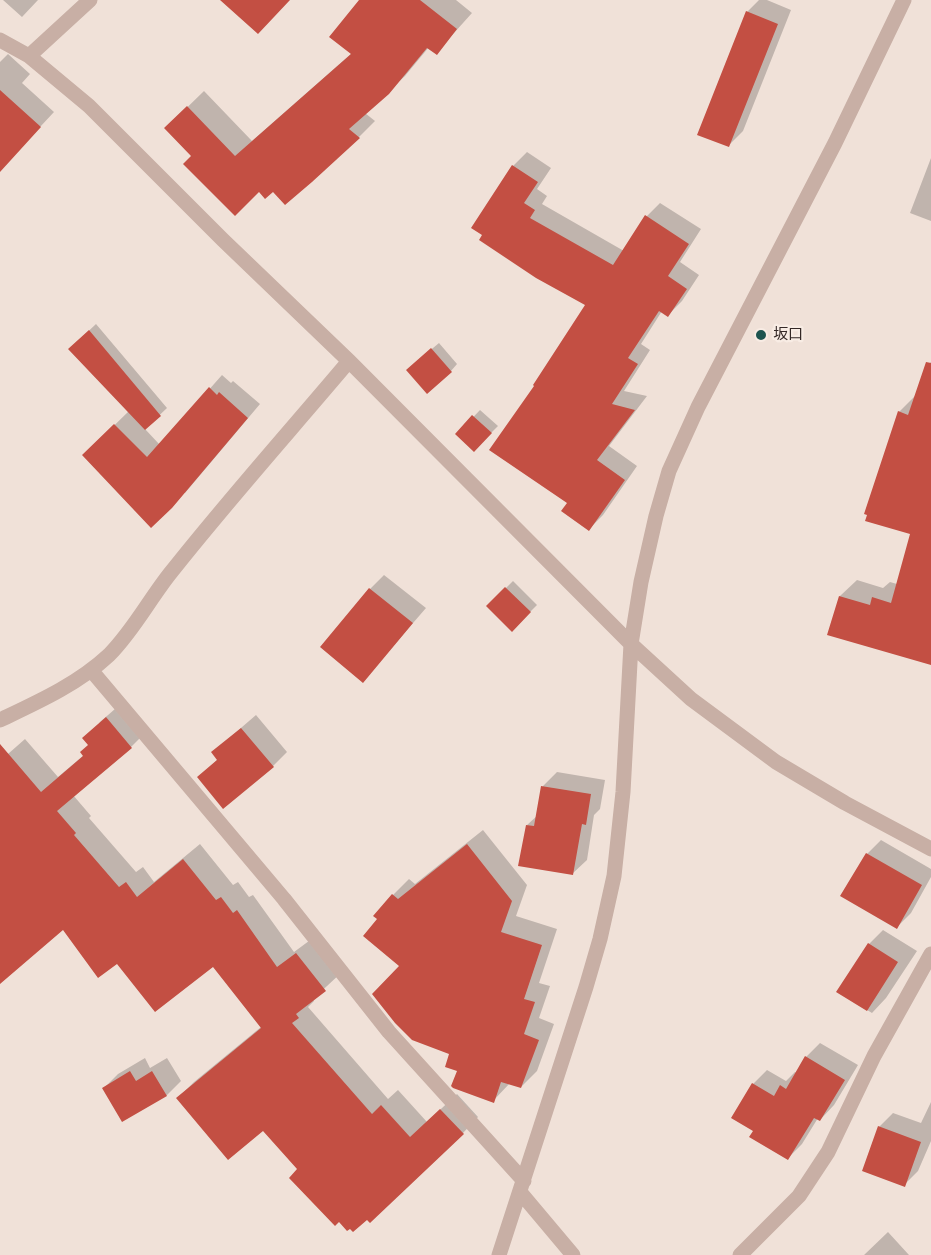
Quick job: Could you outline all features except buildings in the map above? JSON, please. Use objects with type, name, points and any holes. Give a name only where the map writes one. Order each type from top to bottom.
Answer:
[{"type":"street","points":[[29,56],[90,0]]},
{"type":"street","points":[[499,1255],[600,939],[614,876],[623,792],[631,644],[651,538],[669,471],[698,407],[835,143],[904,0]]},
{"type":"street","points":[[0,40],[29,56],[89,106],[223,240],[349,361],[631,644],[691,699],[776,762],[845,803],[931,849]]},
{"type":"street","points":[[0,720],[54,694],[91,670],[110,654],[171,572],[349,361]]},
{"type":"street","points":[[91,670],[284,899],[389,1032],[522,1186],[573,1255]]},
{"type":"street","points":[[740,1255],[799,1196],[828,1152],[874,1056],[931,954]]},
{"type":"place","name":"坂口","points":[[761,335]]}]
